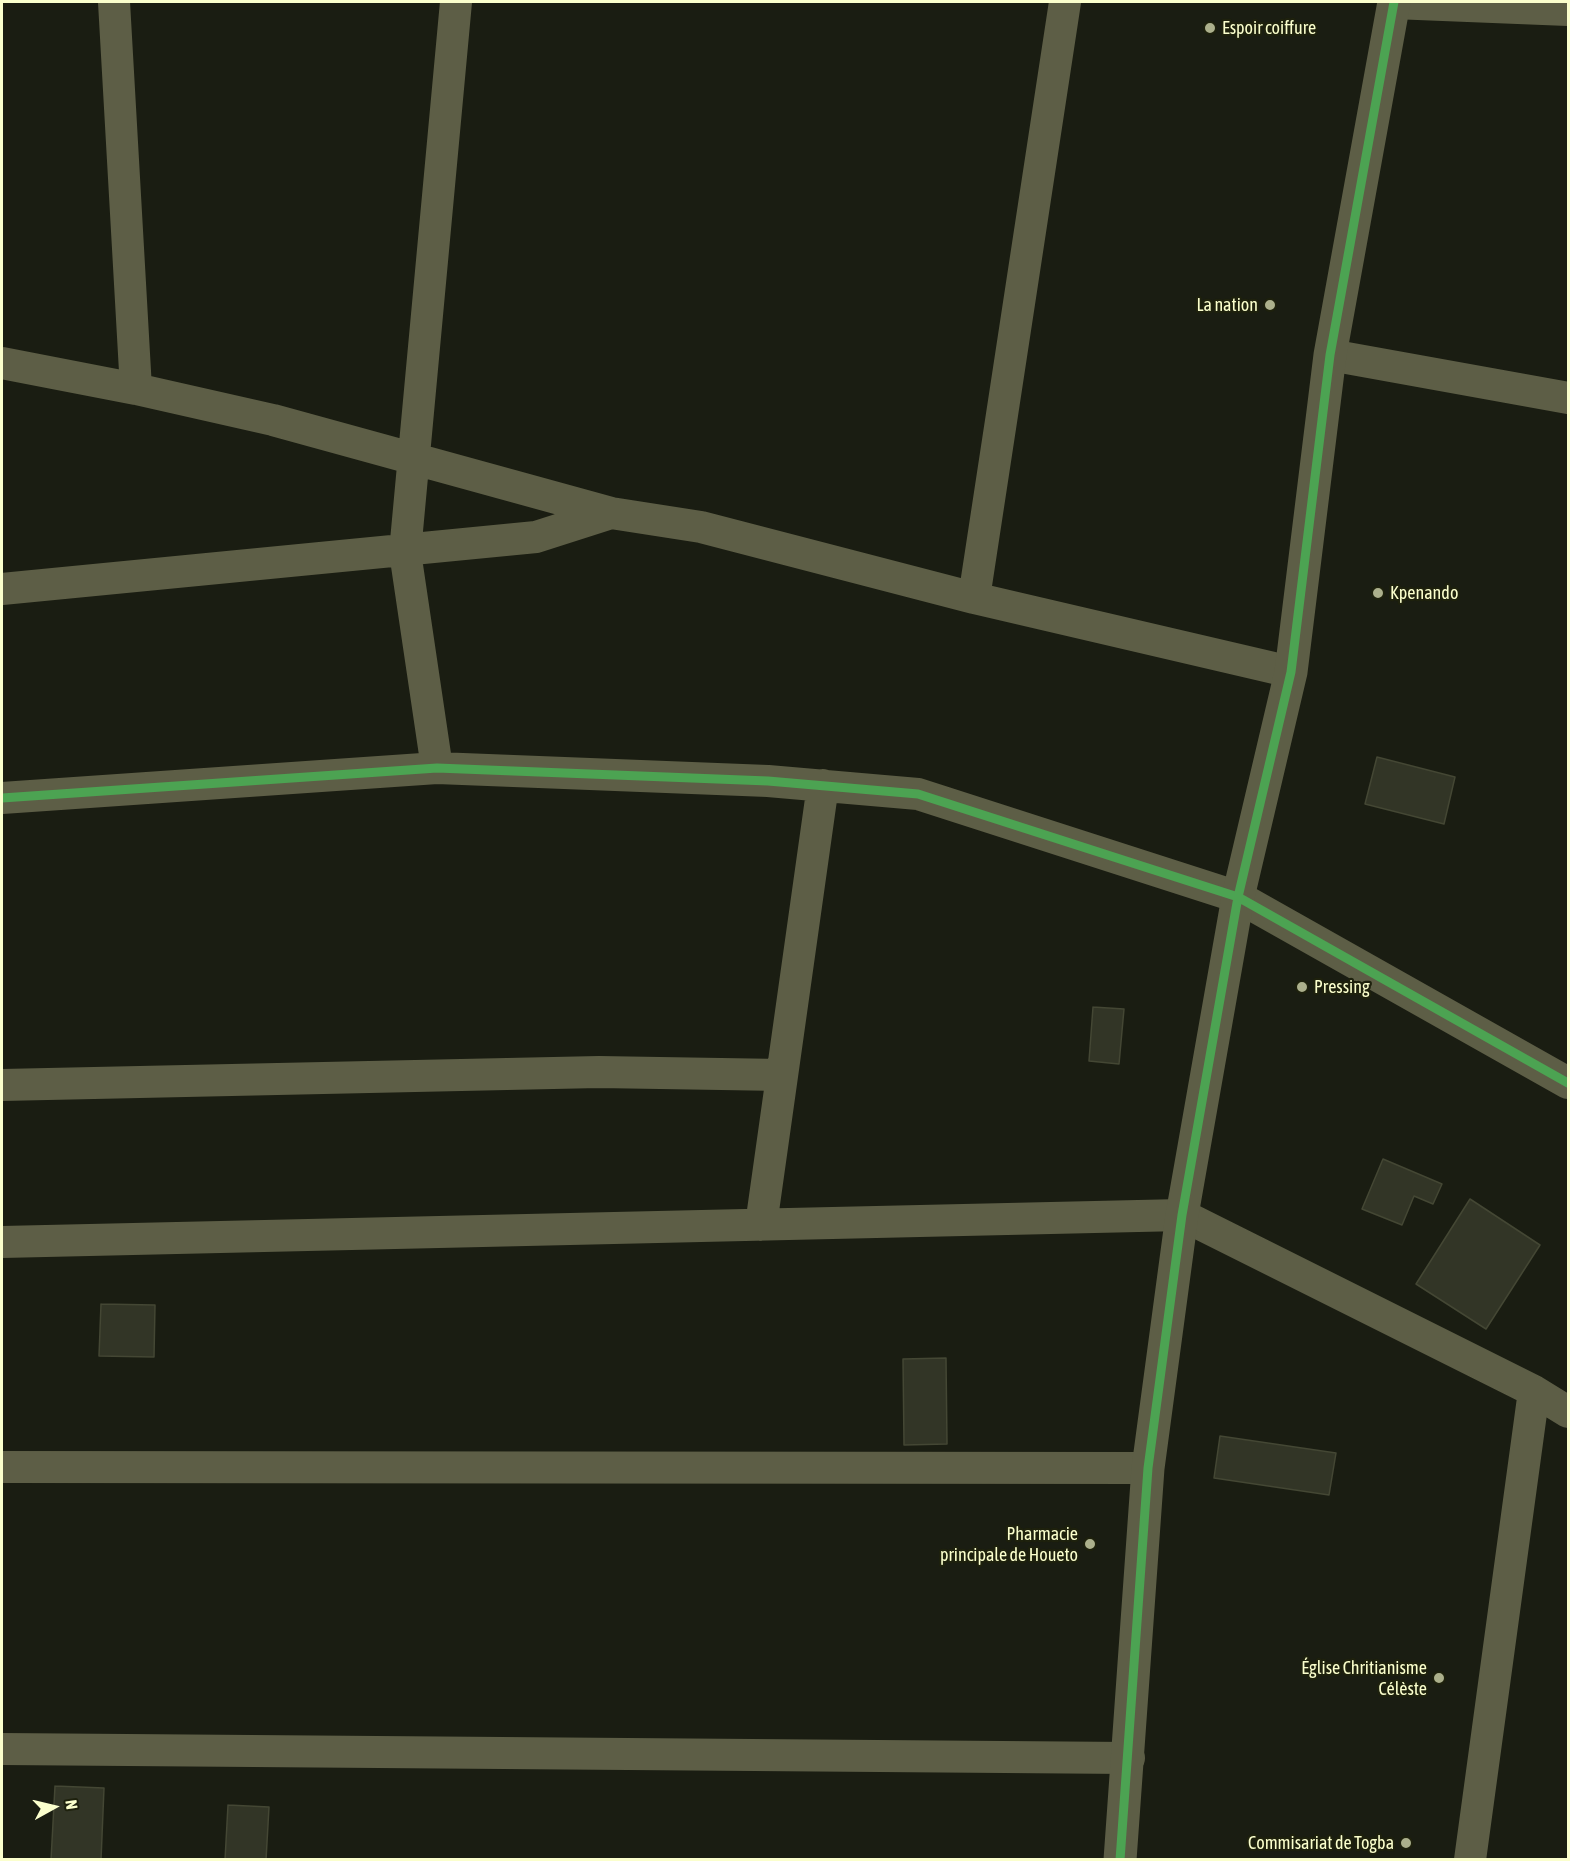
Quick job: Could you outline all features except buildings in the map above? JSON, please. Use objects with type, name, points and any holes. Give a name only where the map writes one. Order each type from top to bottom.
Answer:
[{"type":"street","points":[[114,2],[136,389]]},
{"type":"street","points":[[437,768],[405,552],[412,457],[456,2]]},
{"type":"street","points":[[974,598],[1065,2]]},
{"type":"street","points":[[1120,1860],[1148,1468],[1182,1215],[1238,897],[1291,672],[1330,356],[1393,2],[1569,10]]},
{"type":"street","points":[[1330,356],[1569,398]]},
{"type":"street","points":[[2,363],[136,389],[273,420],[611,513],[701,527],[974,598],[1291,672]]},
{"type":"street","points":[[2,589],[405,552],[536,537],[611,513]]},
{"type":"street","points":[[2,798],[437,768],[823,784],[918,794],[1238,897],[1569,1083]]},
{"type":"street","points":[[761,1225],[823,784]]},
{"type":"street","points":[[2,1085],[587,1073],[782,1075]]},
{"type":"street","points":[[2,1242],[1182,1215],[1534,1391],[1569,1412]]},
{"type":"street","points":[[1470,1860],[1534,1391]]},
{"type":"street","points":[[2,1467],[1148,1468]]},
{"type":"street","points":[[2,1749],[1129,1758]]},
{"type":"cycle path","points":[[1120,1860],[1148,1468],[1182,1215],[1238,897],[1291,672],[1330,355],[1394,2]]},
{"type":"cycle path","points":[[2,798],[437,768],[768,781],[918,794],[1238,897],[1568,1083]]},
{"type":"place","name":"Espoir coiffure","points":[[1210,28]]},
{"type":"place","name":"La nation","points":[[1270,305]]},
{"type":"place","name":"Kpenando","points":[[1378,593]]},
{"type":"place","name":"Pressing","points":[[1302,987]]},
{"type":"place","name":"Pharmacie principale de Houeto","points":[[1090,1544]]},
{"type":"place","name":"Église Chritianisme Célèste","points":[[1439,1678]]},
{"type":"place","name":"Commisariat de Togba","points":[[1406,1843]]}]
